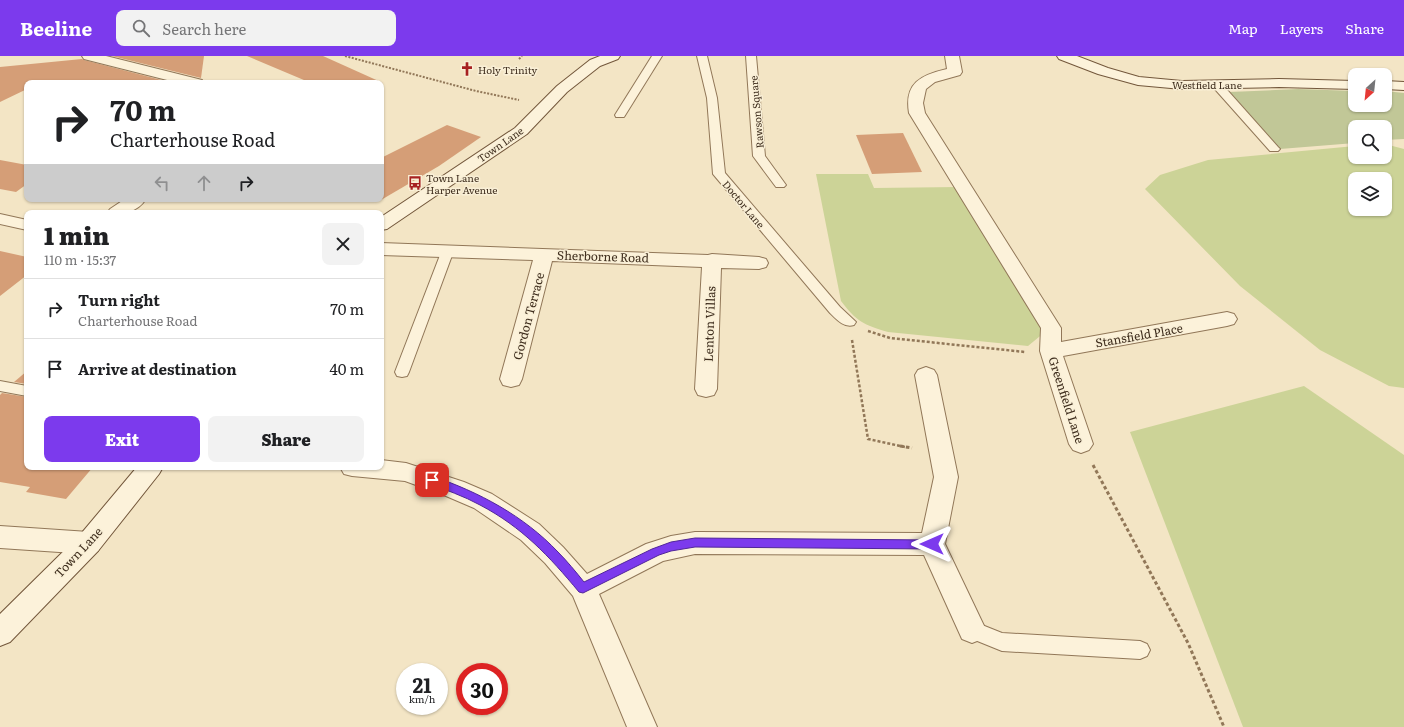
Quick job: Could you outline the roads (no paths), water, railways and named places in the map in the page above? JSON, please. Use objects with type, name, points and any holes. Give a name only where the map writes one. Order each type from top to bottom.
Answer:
[{"type":"street","points":[[89,56],[185,80]]},
{"type":"street","name":"Town Lane","points":[[384,223],[521,131],[562,88],[595,63],[613,56]]},
{"type":"street","name":"Greenfield Lane","points":[[952,56],[955,72],[933,77],[924,82],[918,88],[914,95],[914,103],[917,113],[1051,328],[1051,351],[1081,444]]},
{"type":"street","name":"Westfield Lane","points":[[1064,56],[1104,71],[1138,81],[1182,85],[1279,82],[1348,84]]},
{"type":"street","points":[[1392,85],[1404,86]]},
{"type":"street","points":[[121,210],[133,202]]},
{"type":"street","points":[[0,219],[24,224]]},
{"type":"street","name":"Sherborne Road","points":[[384,249],[448,250],[759,263]]},
{"type":"street","name":"Gordon Terrace","points":[[511,379],[544,254]]},
{"type":"street","name":"Lenton Villas","points":[[706,389],[712,260]]},
{"type":"street","name":"Stansfield Place","points":[[1051,351],[1227,319]]},
{"type":"street","points":[[926,375],[946,477],[932,544],[972,630]]},
{"type":"street","name":"Town Lane","points":[[0,633],[89,542],[149,470]]},
{"type":"street","points":[[384,470],[406,472],[455,489],[483,501],[530,532],[554,555],[583,588],[642,727]]},
{"type":"street","points":[[0,536],[89,542]]},
{"type":"street","points":[[583,588],[655,552],[671,546],[695,543],[932,544]]},
{"type":"lane","points":[[620,115],[657,56]]},
{"type":"lane","name":"Doctor Lane","points":[[702,56],[712,98],[719,174],[835,310],[849,322]]},
{"type":"lane","name":"Rawson Square","points":[[751,56],[759,156],[780,184]]},
{"type":"lane","points":[[1217,85],[1274,149]]},
{"type":"lane","points":[[402,372],[448,250]]},
{"type":"lane","points":[[0,386],[24,390]]},
{"type":"lane","points":[[972,630],[1002,642],[1140,650]]},
{"type":"place","name":"Holy Trinity","points":[[467,69]]},
{"type":"place","name":"Town Lane Harper Avenue","points":[[415,183]]}]
